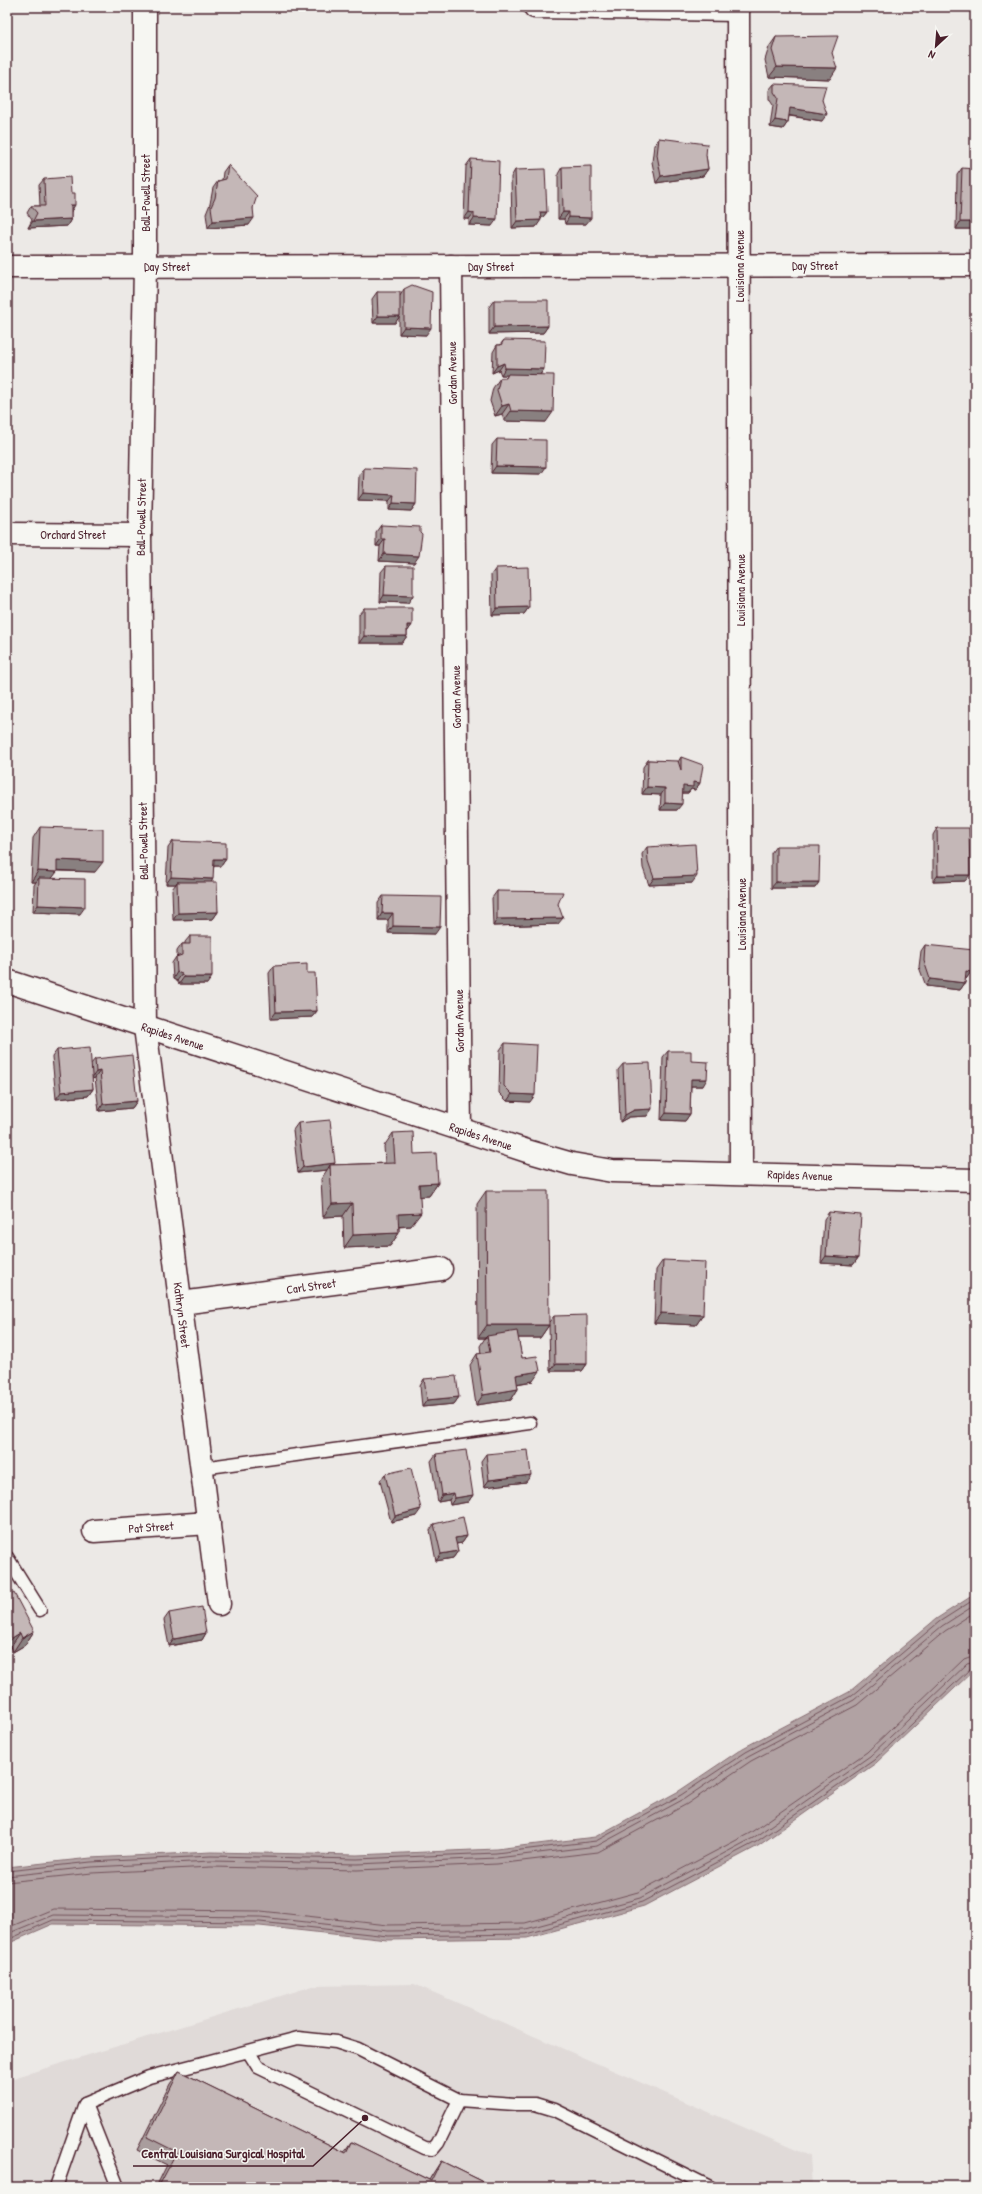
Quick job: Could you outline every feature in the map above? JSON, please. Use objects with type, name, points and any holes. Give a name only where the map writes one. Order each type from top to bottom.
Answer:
[{"type":"street","name":"Ball-Powell Street","points":[[145,7],[145,266],[140,535],[145,1026]]},
{"type":"street","points":[[535,7],[738,9]]},
{"type":"street","name":"Louisiana Avenue","points":[[738,9],[741,1173]]},
{"type":"street","name":"Day Street","points":[[7,267],[975,265]]},
{"type":"street","name":"Gordan Avenue","points":[[451,266],[460,1129]]},
{"type":"street","name":"Orchard Street","points":[[7,534],[140,535]]},
{"type":"street","name":"Rapides Avenue","points":[[7,981],[557,1160],[612,1171],[975,1180]]},
{"type":"street","name":"Kathryn Street","points":[[145,1026],[219,1604]]},
{"type":"street","name":"Carl Street","points":[[181,1303],[441,1269]]},
{"type":"street","name":"Pat Street","points":[[94,1531],[209,1523]]},
{"type":"lane","points":[[202,1468],[530,1423]]},
{"type":"lane","points":[[7,1557],[40,1610]]},
{"type":"lane","points":[[56,2187],[85,2104],[149,2076],[298,2038],[336,2042],[358,2049],[459,2100],[535,2104],[555,2110],[710,2187]]},
{"type":"lane","points":[[248,2051],[258,2067],[425,2148],[433,2149],[438,2143],[459,2100]]},
{"type":"lane","points":[[85,2104],[118,2187]]},
{"type":"shaded area","points":[[414,1984],[810,2156],[812,2186],[7,2187],[7,2080],[313,1986]]},
{"type":"water","points":[[975,1594],[975,1669],[876,1763],[758,1846],[644,1906],[527,1938],[387,1940],[260,1926],[53,1924],[7,1944],[7,1867],[91,1858],[211,1852],[357,1855],[496,1849],[595,1837],[679,1791],[743,1748],[849,1692],[936,1619]]},
{"type":"building","points":[[838,36],[832,53],[837,68],[777,67],[772,50],[776,37]]},
{"type":"building","points":[[774,84],[826,86],[822,100],[827,114],[790,108],[788,122],[775,120],[778,98],[774,92]]},
{"type":"building","points":[[659,138],[707,144],[706,155],[708,169],[661,176],[657,155]]},
{"type":"building","points":[[471,159],[499,161],[497,219],[474,218],[474,213],[469,212]]},
{"type":"building","points":[[228,165],[257,196],[253,208],[254,218],[213,221],[211,207],[215,198],[218,181],[226,179]]},
{"type":"building","points":[[591,166],[591,218],[569,217],[569,212],[563,212],[562,167]]},
{"type":"building","points":[[962,168],[975,169],[975,222],[960,222]]},
{"type":"building","points":[[545,169],[547,212],[540,212],[541,220],[517,221],[515,170]]},
{"type":"building","points":[[70,177],[71,193],[75,193],[75,205],[71,205],[71,219],[33,221],[37,213],[31,206],[45,206],[44,179]]},
{"type":"building","points":[[412,285],[432,292],[431,328],[404,327],[404,289]]},
{"type":"building","points":[[377,292],[400,292],[400,316],[378,316]]},
{"type":"building","points":[[494,300],[548,300],[548,326],[494,327]]},
{"type":"building","points":[[504,340],[545,341],[544,369],[505,368],[504,363],[497,366],[497,345],[501,345]]},
{"type":"building","points":[[508,374],[554,375],[553,412],[511,411],[509,404],[502,406],[497,390],[500,378],[506,378]]},
{"type":"building","points":[[497,439],[546,440],[546,467],[496,466]]},
{"type":"building","points":[[364,468],[417,470],[416,504],[393,503],[394,495],[363,493]]},
{"type":"building","points":[[381,525],[420,527],[420,532],[422,534],[419,556],[384,554],[385,539],[381,539]]},
{"type":"building","points":[[386,566],[413,566],[413,596],[384,595]]},
{"type":"building","points":[[528,567],[529,607],[497,608],[496,568]]},
{"type":"building","points":[[364,608],[412,608],[412,625],[407,625],[407,636],[364,636]]},
{"type":"building","points":[[681,757],[703,765],[700,783],[693,782],[693,787],[683,786],[682,804],[665,803],[665,788],[647,787],[648,760],[678,761],[681,770]]},
{"type":"building","points":[[40,827],[103,829],[103,862],[57,860],[57,872],[38,871]]},
{"type":"building","points":[[937,828],[969,828],[970,875],[938,875]]},
{"type":"building","points":[[173,841],[226,843],[226,859],[214,859],[213,879],[171,877]]},
{"type":"building","points":[[695,844],[697,876],[654,878],[648,861],[647,847]]},
{"type":"building","points":[[776,846],[820,846],[819,882],[776,882]]},
{"type":"building","points":[[39,878],[85,879],[85,907],[38,905]]},
{"type":"building","points":[[177,882],[217,882],[218,912],[178,913]]},
{"type":"building","points":[[497,891],[563,892],[558,904],[563,918],[497,919]]},
{"type":"building","points":[[383,896],[441,897],[440,927],[393,926],[393,913],[382,913]]},
{"type":"building","points":[[190,936],[212,936],[212,977],[184,977],[182,974],[177,972],[176,957],[182,955],[182,944],[190,944]]},
{"type":"building","points":[[925,945],[974,950],[971,972],[966,971],[965,983],[930,979],[924,961]]},
{"type":"building","points":[[307,964],[307,973],[315,973],[317,1011],[276,1012],[274,966]]},
{"type":"building","points":[[505,1043],[537,1045],[535,1095],[512,1094],[504,1086]]},
{"type":"building","points":[[90,1047],[93,1089],[61,1092],[57,1050]]},
{"type":"building","points":[[668,1051],[691,1051],[691,1061],[708,1062],[707,1079],[691,1079],[690,1114],[666,1113]]},
{"type":"building","points":[[132,1055],[137,1101],[103,1104],[100,1071],[96,1072],[95,1059]]},
{"type":"building","points":[[650,1063],[652,1109],[634,1110],[625,1115],[623,1064]]},
{"type":"building","points":[[330,1120],[335,1163],[303,1167],[298,1123]]},
{"type":"building","points":[[413,1132],[414,1154],[436,1153],[438,1183],[419,1184],[421,1213],[398,1214],[399,1233],[353,1235],[352,1203],[332,1204],[330,1165],[395,1163],[393,1133]]},
{"type":"building","points":[[486,1191],[548,1191],[549,1325],[487,1325]]},
{"type":"building","points":[[829,1212],[861,1215],[858,1258],[826,1256]]},
{"type":"building","points":[[663,1260],[705,1262],[703,1315],[661,1313]]},
{"type":"building","points":[[587,1315],[587,1364],[555,1364],[554,1316]]},
{"type":"building","points":[[517,1331],[522,1358],[537,1356],[540,1371],[516,1375],[518,1389],[483,1395],[477,1354],[490,1352],[487,1336]]},
{"type":"building","points":[[456,1376],[459,1397],[427,1400],[424,1379]]},
{"type":"building","points":[[466,1450],[473,1495],[455,1498],[454,1493],[442,1495],[436,1454]]},
{"type":"building","points":[[528,1450],[531,1475],[489,1480],[486,1454]]},
{"type":"building","points":[[411,1468],[421,1509],[395,1516],[385,1474]]},
{"type":"building","points":[[463,1517],[467,1536],[455,1538],[458,1551],[441,1554],[434,1524]]},
{"type":"building","points":[[14,1593],[34,1631],[22,1638],[20,1633],[7,1641],[7,1597]]},
{"type":"building","points":[[202,1607],[206,1633],[174,1639],[169,1613]]},
{"type":"building","points":[[179,2071],[346,2153],[351,2142],[431,2181],[441,2161],[494,2187],[167,2187],[160,2184],[177,2152],[147,2137]]},
{"type":"place","name":"Central Louisiana Surgical Hospital","points":[[365,2118]]}]
